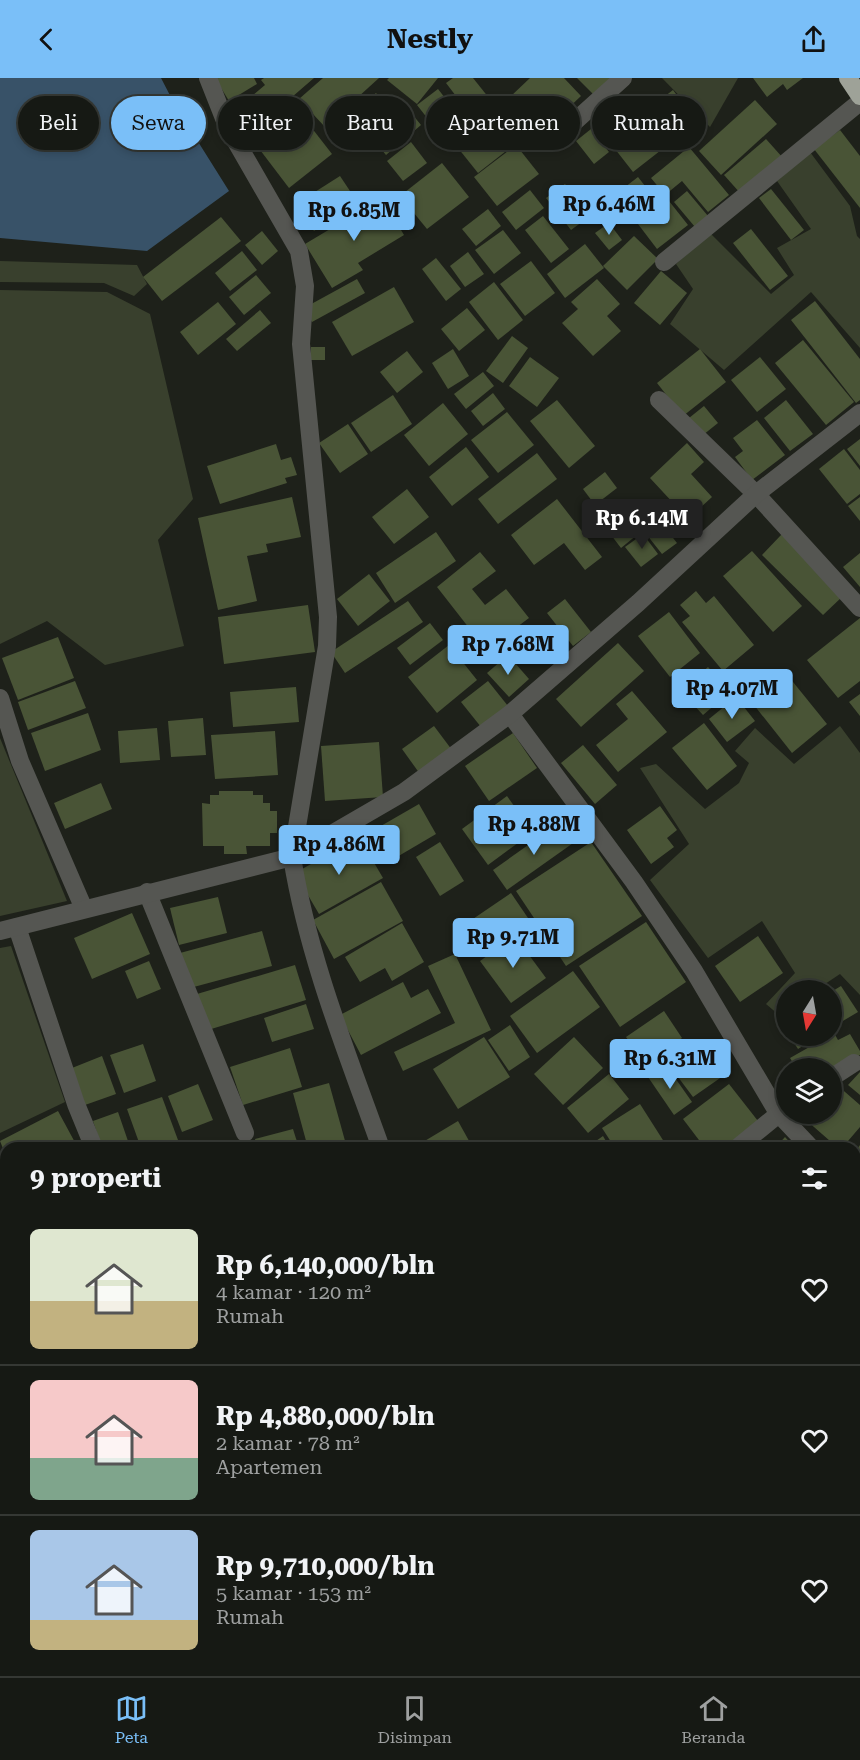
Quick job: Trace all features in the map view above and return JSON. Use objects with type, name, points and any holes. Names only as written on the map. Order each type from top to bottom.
[{"type":"highway","points":[[848,78],[860,96]]},
{"type":"street","points":[[208,78],[227,126],[299,251],[305,286],[301,344],[328,617],[327,645],[292,857],[297,888],[318,966],[379,1142]]},
{"type":"street","points":[[580,116],[622,78]]},
{"type":"street","points":[[664,262],[860,102]]},
{"type":"street","points":[[659,400],[756,494],[860,608]]},
{"type":"street","points":[[92,1142],[9,929],[147,892],[292,857],[404,792],[510,714],[638,603],[756,494],[860,413]]},
{"type":"street","points":[[0,698],[20,761],[84,909]]},
{"type":"street","points":[[510,714],[634,882],[694,971],[776,1101]]},
{"type":"street","points":[[147,892],[245,1134]]},
{"type":"street","points":[[842,1071],[854,1063]]},
{"type":"street","points":[[744,1142],[776,1115]]},
{"type":"street","points":[[793,1124],[806,1142]]},
{"type":"green space","points":[[662,78],[738,78],[710,127],[706,123],[706,96],[680,96]]},
{"type":"green space","points":[[810,152],[850,206],[857,236],[860,239],[860,348],[811,292],[724,370],[670,324],[693,289],[676,264],[710,233],[771,294],[794,275],[777,248],[811,229],[777,181]]},
{"type":"green space","points":[[0,261],[137,265],[147,284],[134,296],[104,283],[0,282]]},
{"type":"green space","points":[[0,290],[107,292],[150,314],[193,499],[158,540],[184,646],[105,665],[47,621],[0,644]]},
{"type":"green space","points":[[840,726],[860,753],[860,995],[840,974],[831,980],[788,980],[795,973],[762,921],[708,958],[650,880],[689,844],[640,768],[656,764],[705,809],[739,783],[749,763],[735,751],[755,728],[794,764]]},
{"type":"green space","points":[[0,738],[67,901],[0,916]]},
{"type":"green space","points":[[11,946],[65,1102],[0,1133],[0,948]]},
{"type":"green space","points":[[776,993],[776,1012],[766,1004]]},
{"type":"water","points":[[0,78],[161,78],[170,96],[111,96],[111,150],[203,150],[229,191],[147,251],[0,238]]},
{"type":"building","points":[[215,78],[254,78],[257,84],[237,96],[226,96]]},
{"type":"building","points":[[264,78],[314,78],[293,96],[252,96],[265,85],[261,80]]},
{"type":"building","points":[[323,78],[379,78],[359,96],[325,96],[325,127],[313,114],[313,96],[302,96]]},
{"type":"building","points":[[389,78],[438,78],[417,104],[414,102],[414,96],[407,96],[387,80]]},
{"type":"building","points":[[453,78],[473,78],[487,96],[456,96],[446,83]]},
{"type":"building","points":[[530,78],[564,78],[581,96],[580,97],[511,96]]},
{"type":"building","points":[[577,78],[612,78],[594,95]]},
{"type":"building","points":[[753,78],[803,78],[787,90],[783,84],[767,97]]},
{"type":"building","points":[[438,89],[443,96],[429,96]]},
{"type":"building","points":[[673,90],[678,96],[665,96]]},
{"type":"building","points":[[426,98],[426,117],[417,105]]},
{"type":"building","points":[[755,100],[777,124],[721,175],[699,151],[706,150],[706,145]]},
{"type":"building","points":[[414,116],[421,125],[414,131]]},
{"type":"building","points":[[591,129],[592,150],[607,150],[609,152],[594,164],[580,146],[580,138]]},
{"type":"building","points":[[313,130],[325,145],[325,150],[329,150],[332,154],[289,188],[260,150],[313,150]]},
{"type":"building","points":[[840,130],[860,156],[860,208],[814,149]]},
{"type":"building","points":[[766,139],[783,158],[741,194],[724,175]]},
{"type":"building","points":[[414,146],[427,163],[403,181],[387,161],[401,150],[414,150]]},
{"type":"building","points":[[382,150],[392,150],[386,155]]},
{"type":"building","points":[[460,150],[508,150],[478,173]]},
{"type":"building","points":[[509,150],[520,150],[539,174],[497,206],[474,177]]},
{"type":"building","points":[[616,150],[661,150],[633,172]]},
{"type":"building","points":[[685,150],[692,150],[729,195],[708,212],[682,181],[665,195],[651,178]]},
{"type":"building","points":[[442,163],[469,197],[427,229],[400,196]]},
{"type":"building","points":[[340,176],[358,203],[314,231],[296,204]]},
{"type":"building","points":[[638,177],[656,200],[634,217],[616,194]]},
{"type":"building","points":[[565,184],[590,216],[571,230],[546,198]]},
{"type":"building","points":[[771,189],[804,230],[791,240],[759,198]]},
{"type":"building","points":[[530,190],[544,208],[516,230],[502,212]]},
{"type":"building","points":[[687,191],[708,216],[695,227],[674,202]]},
{"type":"building","points":[[382,198],[404,235],[358,263],[363,270],[332,288],[305,244]]},
{"type":"building","points":[[669,201],[688,225],[657,249],[638,224]]},
{"type":"building","points":[[488,209],[501,226],[476,246],[462,229]]},
{"type":"building","points":[[543,216],[569,249],[551,263],[525,230]]},
{"type":"building","points":[[221,217],[241,241],[162,301],[143,277]]},
{"type":"building","points":[[609,223],[622,240],[609,250],[595,233]]},
{"type":"building","points":[[751,229],[788,276],[770,290],[733,243]]},
{"type":"building","points":[[503,230],[521,253],[494,274],[475,250]]},
{"type":"building","points":[[262,231],[278,251],[262,265],[245,245]]},
{"type":"building","points":[[634,236],[658,259],[627,290],[603,266]]},
{"type":"building","points":[[585,244],[604,268],[565,298],[547,274]]},
{"type":"building","points":[[242,251],[257,270],[230,291],[215,273]]},
{"type":"building","points":[[468,252],[484,274],[465,287],[450,266]]},
{"type":"building","points":[[436,258],[461,289],[446,301],[422,269]]},
{"type":"building","points":[[531,261],[555,293],[525,316],[500,284]]},
{"type":"building","points":[[661,271],[687,293],[660,325],[634,303]]},
{"type":"building","points":[[256,275],[271,293],[244,315],[229,297]]},
{"type":"building","points":[[357,279],[365,293],[312,322],[304,308]]},
{"type":"building","points":[[597,279],[620,304],[607,316],[621,331],[593,356],[562,323],[578,309],[571,302]]},
{"type":"building","points":[[494,282],[523,320],[498,340],[469,302]]},
{"type":"building","points":[[394,287],[414,322],[352,356],[332,322]]},
{"type":"building","points":[[815,301],[860,359],[860,400],[856,403],[791,320]]},
{"type":"building","points":[[218,302],[236,324],[198,355],[180,332]]},
{"type":"building","points":[[467,308],[485,330],[459,351],[441,329]]},
{"type":"building","points":[[260,310],[271,323],[237,351],[226,339]]},
{"type":"building","points":[[512,336],[528,348],[503,383],[486,371]]},
{"type":"building","points":[[803,340],[854,402],[826,425],[775,363]]},
{"type":"building","points":[[311,347],[325,347],[325,360],[311,360]]},
{"type":"building","points":[[453,349],[469,376],[448,389],[432,363]]},
{"type":"building","points":[[700,349],[726,382],[683,416],[657,383]]},
{"type":"building","points":[[407,351],[423,372],[397,393],[380,372]]},
{"type":"building","points":[[530,357],[559,378],[537,407],[509,386]]},
{"type":"building","points":[[760,357],[786,389],[757,412],[731,380]]},
{"type":"building","points":[[483,372],[494,386],[466,409],[454,394]]},
{"type":"building","points":[[493,393],[505,409],[483,426],[471,411]]},
{"type":"building","points":[[393,395],[412,424],[371,452],[351,423]]},
{"type":"building","points":[[557,400],[595,446],[569,468],[530,421]]},
{"type":"building","points":[[786,400],[813,434],[790,451],[764,418]]},
{"type":"building","points":[[443,403],[468,434],[429,466],[404,435]]},
{"type":"building","points":[[704,406],[718,423],[703,435],[689,418]]},
{"type":"building","points":[[507,412],[534,445],[498,473],[471,440]]},
{"type":"building","points":[[757,420],[785,455],[752,480],[735,457],[743,451],[733,438]]},
{"type":"building","points":[[348,424],[368,454],[340,473],[319,443]]},
{"type":"building","points":[[860,439],[860,466],[847,449]]},
{"type":"building","points":[[687,443],[704,462],[691,474],[712,497],[688,519],[650,478]]},
{"type":"building","points":[[276,444],[281,460],[291,457],[297,475],[285,478],[287,483],[220,504],[207,466]]},
{"type":"building","points":[[466,447],[489,477],[452,506],[429,477]]},
{"type":"building","points":[[844,449],[860,470],[860,494],[847,504],[819,469]]},
{"type":"building","points":[[537,453],[557,479],[498,524],[478,499]]},
{"type":"building","points":[[605,472],[617,488],[595,505],[583,489]]},
{"type":"building","points":[[407,489],[429,517],[394,544],[372,517]]},
{"type":"building","points":[[292,497],[301,537],[266,544],[268,552],[247,556],[257,601],[218,610],[198,518]]},
{"type":"building","points":[[860,497],[860,521],[848,506]]},
{"type":"building","points":[[557,499],[602,557],[585,570],[564,543],[534,565],[511,535]]},
{"type":"building","points":[[645,502],[677,543],[662,554],[643,530],[621,548],[608,531]]},
{"type":"building","points":[[601,506],[614,521],[595,536],[583,520]]},
{"type":"building","points":[[436,532],[456,561],[395,603],[376,573]]},
{"type":"building","points":[[643,534],[658,554],[641,567],[625,547]]},
{"type":"building","points":[[782,534],[844,595],[823,615],[762,555]]},
{"type":"building","points":[[752,551],[802,606],[773,632],[723,576]]},
{"type":"building","points":[[480,552],[496,571],[472,589],[485,605],[506,589],[529,618],[517,627],[522,633],[507,645],[502,639],[487,651],[437,587]]},
{"type":"building","points":[[860,553],[860,587],[843,567]]},
{"type":"building","points":[[369,574],[390,601],[358,626],[337,599]]},
{"type":"building","points":[[696,591],[706,603],[714,596],[754,645],[723,671],[682,622],[690,616],[680,605]]},
{"type":"building","points":[[565,599],[591,632],[573,646],[547,613]]},
{"type":"building","points":[[408,601],[423,622],[345,673],[331,652]]},
{"type":"building","points":[[308,605],[315,652],[224,664],[218,617]]},
{"type":"building","points":[[669,612],[700,653],[670,677],[638,636]]},
{"type":"building","points":[[860,618],[860,681],[838,698],[807,660]]},
{"type":"building","points":[[430,623],[443,640],[410,665],[397,648]]},
{"type":"building","points":[[58,637],[74,678],[18,700],[2,658]]},
{"type":"building","points":[[618,643],[644,671],[581,727],[556,699]]},
{"type":"building","points":[[449,645],[477,680],[437,713],[408,677]]},
{"type":"building","points":[[508,655],[529,679],[509,697],[487,673]]},
{"type":"building","points":[[708,667],[730,692],[703,715],[681,691]]},
{"type":"building","points":[[789,677],[827,724],[792,753],[754,705]]},
{"type":"building","points":[[75,681],[86,708],[28,730],[18,702]]},
{"type":"building","points":[[488,681],[508,706],[481,727],[461,702]]},
{"type":"building","points":[[296,687],[299,722],[233,727],[230,692]]},
{"type":"building","points":[[632,691],[667,732],[618,772],[596,745],[628,719],[616,704]]},
{"type":"building","points":[[860,694],[860,716],[849,702]]},
{"type":"building","points":[[736,697],[755,721],[727,742],[709,719]]},
{"type":"building","points":[[88,713],[101,750],[45,771],[31,733]]},
{"type":"building","points":[[203,718],[206,755],[171,757],[168,721]]},
{"type":"building","points":[[704,723],[737,766],[707,790],[672,748]]},
{"type":"building","points":[[434,726],[452,750],[420,774],[402,749]]},
{"type":"building","points":[[157,728],[160,760],[120,763],[118,731]]},
{"type":"building","points":[[275,731],[278,775],[215,779],[211,735]]},
{"type":"building","points":[[513,733],[537,768],[489,801],[465,766]]},
{"type":"building","points":[[379,742],[383,797],[325,801],[321,746]]},
{"type":"building","points":[[583,745],[617,785],[595,804],[561,763]]},
{"type":"building","points":[[101,783],[112,809],[65,829],[54,803]]},
{"type":"building","points":[[219,791],[253,791],[253,795],[263,795],[263,803],[270,803],[270,811],[277,811],[277,833],[270,833],[270,846],[246,846],[247,854],[224,854],[224,846],[203,846],[202,803],[210,804],[210,795],[219,795]]},
{"type":"building","points":[[507,796],[533,832],[488,865],[462,829]]},
{"type":"building","points":[[419,804],[436,834],[385,864],[367,834]]},
{"type":"building","points":[[660,806],[677,830],[667,838],[674,847],[651,864],[627,830]]},
{"type":"building","points":[[562,821],[576,841],[507,890],[493,870]]},
{"type":"building","points":[[359,837],[383,878],[319,914],[295,873]]},
{"type":"building","points":[[440,842],[464,881],[440,896],[416,857]]},
{"type":"building","points":[[591,842],[642,916],[566,966],[516,891]]},
{"type":"building","points":[[381,882],[403,921],[334,959],[313,920]]},
{"type":"building","points":[[511,893],[528,918],[484,948],[467,923]]},
{"type":"building","points":[[218,897],[227,933],[179,945],[170,908]]},
{"type":"building","points":[[132,913],[150,954],[92,979],[74,938]]},
{"type":"building","points":[[646,922],[686,982],[620,1027],[579,966]]},
{"type":"building","points":[[402,923],[424,962],[392,981],[385,968],[360,982],[345,957]]},
{"type":"building","points":[[262,931],[272,966],[190,988],[180,953]]},
{"type":"building","points":[[515,936],[546,978],[511,1003],[480,961]]},
{"type":"building","points":[[758,936],[783,973],[740,1002],[715,966]]},
{"type":"building","points":[[455,954],[491,1030],[403,1071],[394,1052],[455,1023],[428,966]]},
{"type":"building","points":[[149,961],[161,989],[137,999],[125,971]]},
{"type":"building","points":[[295,965],[306,1000],[208,1030],[197,994]]},
{"type":"building","points":[[573,971],[600,1007],[537,1053],[510,1016]]},
{"type":"building","points":[[403,982],[411,998],[428,989],[441,1013],[361,1055],[340,1015]]},
{"type":"building","points":[[842,988],[858,1012],[842,1021]]},
{"type":"building","points":[[306,1004],[314,1029],[272,1042],[264,1018]]},
{"type":"building","points":[[664,1011],[682,1038],[645,1064],[626,1037]]},
{"type":"building","points":[[510,1025],[530,1057],[509,1071],[488,1040]]},
{"type":"building","points":[[850,1034],[860,1051],[860,1055],[842,1066],[842,1058],[790,1058],[811,1046],[842,1046],[842,1038]]},
{"type":"building","points":[[484,1037],[510,1077],[458,1109],[433,1069]]},
{"type":"building","points":[[574,1037],[603,1068],[563,1105],[534,1074]]},
{"type":"building","points":[[696,1039],[723,1076],[693,1097],[666,1061]]},
{"type":"building","points":[[143,1044],[156,1081],[124,1093],[110,1055]]},
{"type":"building","points":[[290,1048],[302,1087],[243,1105],[230,1067]]},
{"type":"building","points":[[102,1056],[116,1094],[85,1105],[72,1068]]},
{"type":"building","points":[[666,1065],[692,1102],[674,1115],[648,1077]]},
{"type":"building","points":[[860,1072],[860,1095],[848,1085]]},
{"type":"building","points":[[609,1074],[629,1099],[588,1133],[567,1108]]},
{"type":"building","points":[[329,1083],[345,1142],[306,1142],[293,1093]]},
{"type":"building","points":[[198,1084],[213,1120],[182,1132],[168,1096]]},
{"type":"building","points":[[729,1084],[758,1121],[731,1142],[700,1142],[683,1119]]},
{"type":"building","points":[[842,1089],[860,1105],[860,1127],[847,1142],[831,1142],[811,1124],[842,1124]]},
{"type":"building","points":[[162,1097],[178,1140],[139,1142],[127,1109]]},
{"type":"building","points":[[640,1104],[664,1142],[611,1142],[602,1128]]},
{"type":"building","points":[[58,1111],[75,1142],[0,1142]]},
{"type":"building","points":[[118,1112],[128,1142],[100,1142],[93,1121]]},
{"type":"building","points":[[458,1121],[470,1142],[423,1142]]},
{"type":"building","points":[[293,1129],[297,1142],[256,1142],[255,1139]]},
{"type":"building","points":[[603,1136],[606,1142],[594,1142]]},
{"type":"building","points":[[785,1137],[790,1142],[780,1142]]}]
